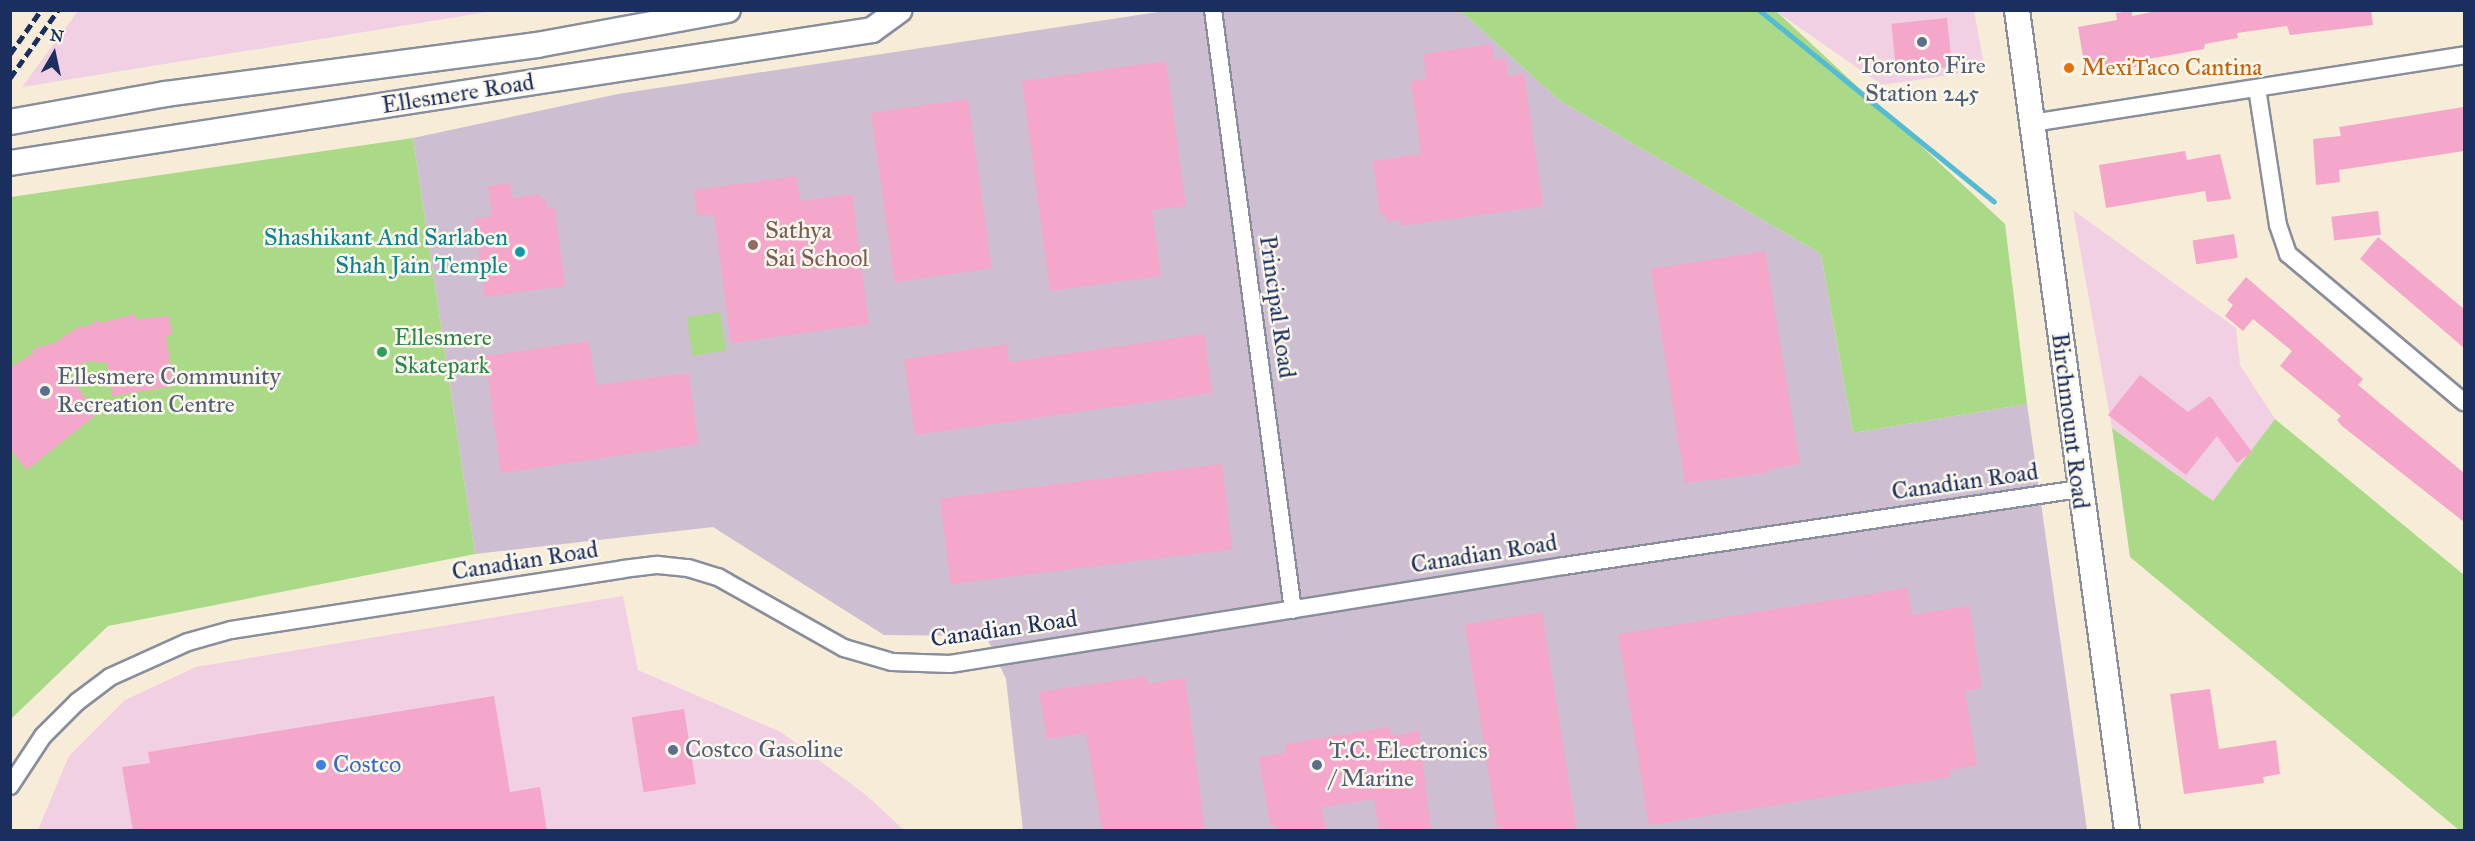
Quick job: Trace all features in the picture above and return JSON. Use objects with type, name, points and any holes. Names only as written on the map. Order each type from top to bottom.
[{"type":"main road","name":"Ellesmere Road","points":[[10,122],[165,94],[537,45],[728,10]]},
{"type":"main road","name":"Ellesmere Road","points":[[10,164],[872,30],[900,10]]},
{"type":"main road","name":"Birchmount Road","points":[[2017,10],[2079,489],[2127,831]]},
{"type":"main road","points":[[537,45],[542,80]]},
{"type":"street","name":"Principal Road","points":[[1213,10],[1293,609]]},
{"type":"street","points":[[2032,123],[2464,55]]},
{"type":"street","points":[[2257,88],[2278,225],[2288,254],[2464,402]]},
{"type":"street","name":"Canadian Road","points":[[10,786],[43,736],[77,702],[110,676],[188,642],[241,629],[623,569],[658,565],[718,577],[844,648],[892,662],[932,664],[2079,489]]},
{"type":"shaded area","points":[[78,10],[494,11],[22,87]]},
{"type":"shaded area","points":[[1165,11],[1461,11],[1559,100],[1821,254],[1853,433],[2027,404],[2087,830],[1023,830],[1006,679],[986,636],[884,635],[713,527],[475,554],[413,138],[618,94]]},
{"type":"shaded area","points":[[1776,11],[1974,11],[1985,70],[1882,85]]},
{"type":"shaded area","points":[[2073,210],[2236,328],[2240,365],[2275,419],[2213,501],[2112,428]]},
{"type":"shaded area","points":[[623,596],[638,670],[781,732],[866,795],[904,830],[38,830],[69,756],[125,700],[196,667]]},
{"type":"green space","points":[[1461,11],[1776,11],[2005,224],[2027,404],[1853,433],[1821,254],[1559,100]]},
{"type":"green space","points":[[413,138],[475,554],[108,626],[11,719],[11,197]]},
{"type":"green space","points":[[720,312],[726,351],[693,356],[686,317]]},
{"type":"green space","points":[[2275,419],[2464,575],[2464,830],[2459,830],[2130,557],[2112,428],[2213,501]]},
{"type":"building","points":[[2162,10],[2371,10],[2373,25],[2290,35],[2287,26],[2237,33],[2238,38],[2205,44],[2204,49],[2143,60],[2144,66],[2120,69],[2119,64],[2085,69],[2078,27],[2117,20],[2116,13],[2132,11],[2132,16]]},
{"type":"building","name":"Toronto Fire Station 245","points":[[1947,18],[1952,67],[1896,73],[1891,24]]},
{"type":"building","points":[[1492,44],[1494,60],[1506,58],[1508,76],[1524,74],[1543,206],[1401,226],[1400,220],[1386,221],[1385,215],[1380,216],[1373,161],[1421,154],[1411,81],[1426,79],[1423,54]]},
{"type":"building","points":[[1166,61],[1186,206],[1152,210],[1161,276],[1050,291],[1022,81]]},
{"type":"building","points":[[968,99],[992,268],[895,282],[871,113]]},
{"type":"building","points":[[2464,107],[2464,151],[2339,170],[2340,182],[2316,185],[2313,139],[2341,136],[2339,127]]},
{"type":"building","points":[[2185,151],[2187,160],[2220,154],[2231,199],[2207,202],[2205,191],[2106,208],[2099,165]]},
{"type":"building","points":[[796,176],[800,201],[852,194],[869,324],[731,343],[714,214],[697,216],[694,190]]},
{"type":"building","name":"Shashikant And Sarlaben Shah Jain Temple","points":[[510,183],[512,198],[540,194],[541,199],[546,198],[547,209],[555,208],[565,286],[485,297],[474,219],[492,216],[488,186]]},
{"type":"building","points":[[2378,211],[2381,235],[2334,241],[2331,217]]},
{"type":"building","points":[[2234,234],[2238,258],[2196,264],[2193,241]]},
{"type":"building","points":[[2378,237],[2464,309],[2464,348],[2360,259]]},
{"type":"building","points":[[1765,251],[1800,464],[1766,470],[1767,473],[1685,483],[1651,269]]},
{"type":"building","points":[[2246,277],[2363,379],[2358,385],[2464,473],[2464,522],[2342,426],[2337,420],[2341,416],[2280,366],[2292,351],[2253,319],[2243,331],[2225,316],[2233,305],[2227,300]]},
{"type":"building","name":"Ellesmere Community Recreation Centre","points":[[134,314],[136,319],[169,316],[172,335],[166,336],[174,386],[112,396],[107,363],[88,361],[65,372],[98,413],[27,470],[10,449],[10,368],[33,353],[32,349],[54,343],[81,325],[83,328],[99,320],[101,323]]},
{"type":"building","points":[[1204,334],[1212,393],[915,435],[904,359],[1007,344],[1009,362]]},
{"type":"building","points":[[589,341],[596,385],[689,373],[698,444],[501,473],[485,356]]},
{"type":"building","points":[[2140,375],[2188,412],[2210,396],[2252,452],[2237,463],[2217,436],[2186,475],[2108,415]]},
{"type":"building","points":[[1222,464],[1232,549],[951,584],[940,499]]},
{"type":"building","points":[[1907,588],[1912,615],[1969,606],[1982,688],[1965,691],[1977,765],[1950,770],[1951,777],[1649,825],[1618,634]]},
{"type":"building","points":[[1542,612],[1577,830],[1498,830],[1465,624]]},
{"type":"building","points":[[1146,676],[1147,684],[1185,678],[1205,831],[1102,831],[1086,733],[1047,739],[1039,692]]},
{"type":"building","points":[[2210,689],[2219,749],[2276,740],[2280,774],[2263,777],[2264,783],[2184,794],[2170,694]]},
{"type":"building","name":"Costco","points":[[494,696],[510,792],[540,787],[547,831],[133,831],[122,767],[150,763],[148,752]]},
{"type":"building","points":[[684,709],[696,784],[644,792],[632,717]]},
{"type":"building","points":[[1390,727],[1391,736],[1419,731],[1431,831],[1379,831],[1374,799],[1322,807],[1326,831],[1275,831],[1274,825],[1270,825],[1259,757],[1286,753],[1285,744]]},
{"type":"waterway","points":[[1759,10],[1994,202]]},
{"type":"railway","points":[[10,54],[41,10]]},
{"type":"railway","points":[[10,78],[58,10]]},
{"type":"place","name":"Toronto Fire Station 245","points":[[1922,42]]},
{"type":"place","name":"MexiTaco Cantina","points":[[2069,68]]},
{"type":"place","name":"Sathya Sai School","points":[[753,245]]},
{"type":"place","name":"Shashikant And Sarlaben Shah Jain Temple","points":[[520,252]]},
{"type":"place","name":"Ellesmere Skatepark","points":[[382,352]]},
{"type":"place","name":"Ellesmere Community Recreation Centre","points":[[45,391]]},
{"type":"place","name":"Costco Gasoline","points":[[673,750]]},
{"type":"place","name":"Costco","points":[[321,765]]},
{"type":"place","name":"T.C. Electronics / Marine","points":[[1317,765]]}]
